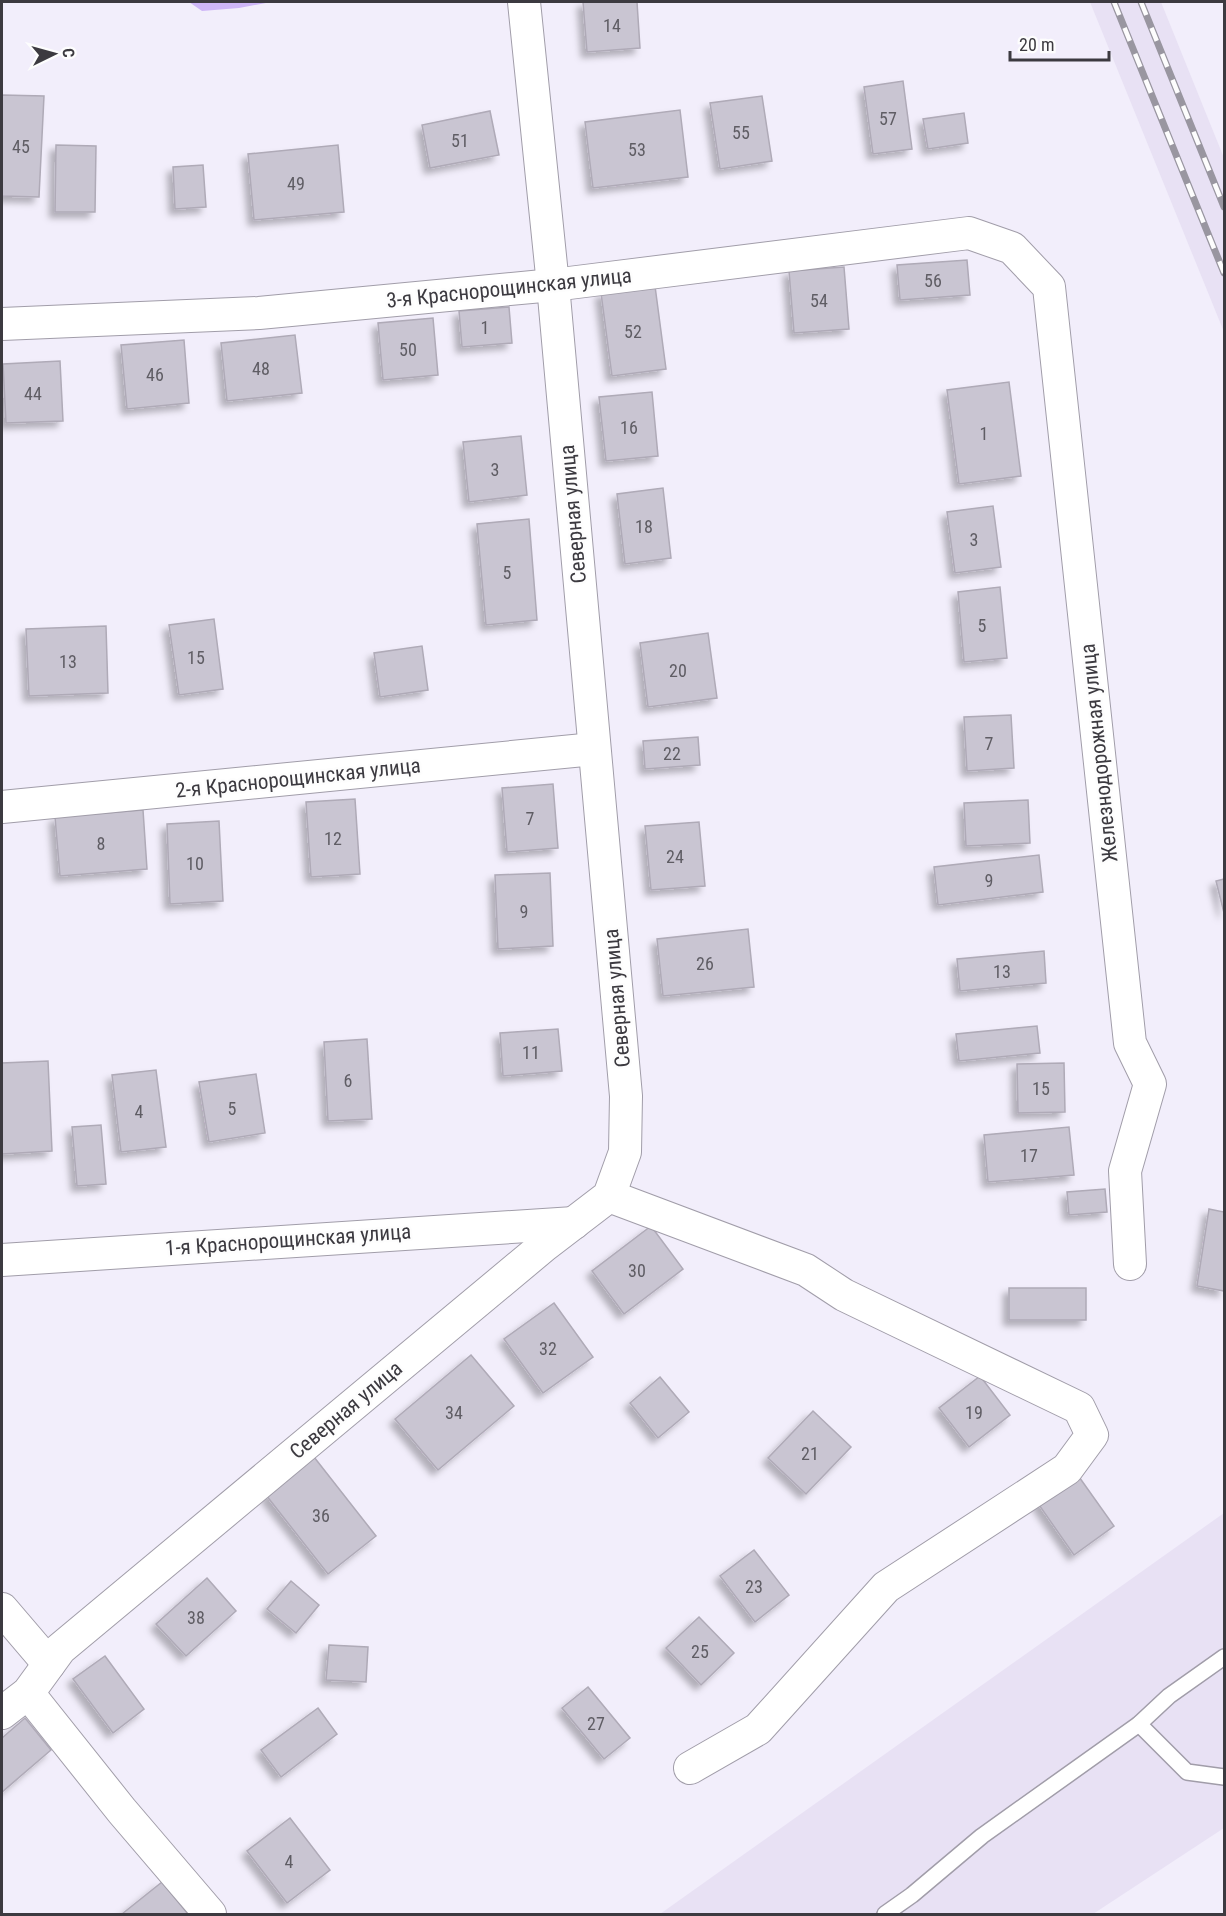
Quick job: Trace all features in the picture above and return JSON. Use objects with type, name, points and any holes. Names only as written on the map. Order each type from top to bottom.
[{"type":"street","name":"Северная улица","points":[[2,1713],[28,1693],[60,1650],[609,1196],[625,1152],[626,1096],[553,285],[524,2]]},
{"type":"street","name":"3-я Краснорощинская улица","points":[[2,324],[259,313],[553,285],[969,233],[1012,248]]},
{"type":"street","name":"Железнодорожная улица","points":[[1012,248],[1049,287],[1130,1043],[1150,1084],[1125,1171],[1130,1264]]},
{"type":"street","name":"2-я Краснорощинская улица","points":[[2,807],[594,749]]},
{"type":"street","points":[[609,1196],[806,1270],[844,1295],[1079,1408],[1092,1435],[1067,1469],[886,1587],[758,1729],[690,1768]]},
{"type":"street","name":"1-я Краснорощинская улица","points":[[2,1260],[574,1223]]},
{"type":"street","points":[[2,1609],[49,1664]]},
{"type":"street","points":[[28,1693],[122,1811],[210,1914]]},
{"type":"lane","points":[[885,1914],[912,1895],[982,1836],[1139,1724],[1169,1696],[1224,1657]]},
{"type":"lane","points":[[1139,1724],[1187,1772],[1224,1777]]},
{"type":"shaded area","points":[[189,2],[271,2],[239,8],[202,11]]},
{"type":"shaded area","points":[[1090,2],[1161,2],[1224,158],[1224,332]]},
{"type":"shaded area","points":[[1224,1513],[1224,1828],[1093,1914],[660,1914]]},
{"type":"building","points":[[583,2],[637,2],[640,48],[587,52]]},
{"type":"building","points":[[903,81],[912,149],[873,154],[864,87]]},
{"type":"building","points":[[2,95],[44,96],[39,197],[2,196]]},
{"type":"building","points":[[762,96],[772,161],[720,169],[710,103]]},
{"type":"building","points":[[680,110],[688,177],[593,188],[585,122]]},
{"type":"building","points":[[490,111],[499,155],[430,168],[422,125]]},
{"type":"building","points":[[964,113],[968,143],[928,149],[923,119]]},
{"type":"building","points":[[56,145],[96,146],[95,212],[55,212]]},
{"type":"building","points":[[338,145],[344,212],[254,220],[248,154]]},
{"type":"building","points":[[203,165],[206,207],[175,209],[173,167]]},
{"type":"building","points":[[967,260],[970,295],[900,300],[897,265]]},
{"type":"building","points":[[844,267],[849,329],[794,333],[789,271]]},
{"type":"building","points":[[655,286],[666,369],[612,376],[601,293]]},
{"type":"building","points":[[509,307],[512,343],[462,347],[459,311]]},
{"type":"building","points":[[433,318],[438,375],[383,380],[378,323]]},
{"type":"building","points":[[295,335],[302,393],[227,401],[221,343]]},
{"type":"building","points":[[184,340],[189,403],[127,409],[121,345]]},
{"type":"building","points":[[60,361],[63,421],[6,423],[3,364]]},
{"type":"building","points":[[1009,382],[1021,476],[959,484],[947,390]]},
{"type":"building","points":[[652,392],[658,456],[606,461],[599,397]]},
{"type":"building","points":[[521,436],[527,495],[469,502],[463,442]]},
{"type":"building","points":[[663,488],[671,558],[625,564],[617,494]]},
{"type":"building","points":[[993,506],[1001,567],[955,573],[947,512]]},
{"type":"building","points":[[529,519],[537,620],[486,625],[477,524]]},
{"type":"building","points":[[1000,587],[1007,658],[964,662],[958,592]]},
{"type":"building","points":[[214,619],[223,689],[179,695],[169,625]]},
{"type":"building","points":[[106,626],[108,693],[29,696],[26,629]]},
{"type":"building","points":[[708,633],[717,698],[648,707],[640,643]]},
{"type":"building","points":[[422,646],[428,690],[380,697],[374,653]]},
{"type":"building","points":[[1011,715],[1014,768],[967,771],[964,717]]},
{"type":"building","points":[[698,737],[700,765],[645,769],[643,741]]},
{"type":"building","points":[[553,784],[558,848],[507,852],[502,788]]},
{"type":"building","points":[[355,799],[360,874],[311,877],[306,802]]},
{"type":"building","points":[[1028,800],[1030,843],[966,846],[964,803]]},
{"type":"building","points":[[143,810],[147,869],[60,876],[55,817]]},
{"type":"building","points":[[219,821],[223,901],[170,904],[167,824]]},
{"type":"building","points":[[699,822],[705,886],[651,890],[645,826]]},
{"type":"building","points":[[1039,855],[1043,892],[938,905],[934,867]]},
{"type":"building","points":[[550,873],[553,946],[498,949],[495,875]]},
{"type":"building","points":[[1224,879],[1224,913],[1216,881]]},
{"type":"building","points":[[748,929],[754,987],[663,996],[657,939]]},
{"type":"building","points":[[1044,951],[1046,983],[960,991],[957,959]]},
{"type":"building","points":[[1037,1026],[1040,1053],[959,1061],[956,1034]]},
{"type":"building","points":[[558,1029],[562,1071],[503,1076],[500,1033]]},
{"type":"building","points":[[367,1039],[372,1119],[328,1121],[324,1042]]},
{"type":"building","points":[[48,1061],[52,1151],[2,1154],[2,1063]]},
{"type":"building","points":[[1064,1063],[1065,1112],[1018,1113],[1017,1064]]},
{"type":"building","points":[[156,1070],[166,1147],[121,1152],[112,1075]]},
{"type":"building","points":[[256,1074],[265,1133],[209,1142],[199,1082]]},
{"type":"building","points":[[101,1125],[106,1184],[77,1186],[72,1127]]},
{"type":"building","points":[[1069,1127],[1074,1175],[988,1182],[984,1135]]},
{"type":"building","points":[[1105,1189],[1107,1212],[1069,1215],[1067,1192]]},
{"type":"building","points":[[1209,1209],[1224,1212],[1224,1291],[1197,1286]]},
{"type":"building","points":[[651,1226],[683,1269],[624,1314],[592,1271]]},
{"type":"building","points":[[1009,1288],[1086,1288],[1086,1320],[1009,1320]]},
{"type":"building","points":[[554,1303],[593,1357],[543,1393],[504,1339]]},
{"type":"building","points":[[471,1355],[514,1406],[438,1470],[395,1419]]},
{"type":"building","points":[[980,1376],[1010,1415],[969,1447],[939,1408]]},
{"type":"building","points":[[660,1377],[689,1412],[658,1438],[630,1403]]},
{"type":"building","points":[[813,1411],[851,1447],[806,1494],[768,1458]]},
{"type":"building","points":[[314,1457],[376,1536],[328,1574],[266,1495]]},
{"type":"building","points":[[1077,1474],[1114,1526],[1074,1555],[1037,1502]]},
{"type":"building","points":[[754,1550],[789,1595],[755,1622],[720,1576]]},
{"type":"building","points":[[207,1578],[236,1611],[186,1656],[156,1624]]},
{"type":"building","points":[[291,1581],[319,1605],[296,1633],[267,1609]]},
{"type":"building","points":[[699,1617],[734,1653],[701,1685],[666,1648]]},
{"type":"building","points":[[329,1645],[368,1647],[366,1682],[326,1680]]},
{"type":"building","points":[[105,1656],[144,1709],[113,1733],[73,1679]]},
{"type":"building","points":[[588,1687],[630,1738],[604,1759],[562,1708]]},
{"type":"building","points":[[318,1708],[337,1734],[281,1777],[261,1750]]},
{"type":"building","points":[[25,1718],[51,1750],[2,1792],[2,1738]]},
{"type":"building","points":[[290,1818],[330,1870],[287,1903],[247,1851]]},
{"type":"building","points":[[162,1882],[188,1914],[122,1914]]},
{"type":"railway","points":[[1114,2],[1224,273]]},
{"type":"railway","points":[[1141,2],[1224,207]]}]
